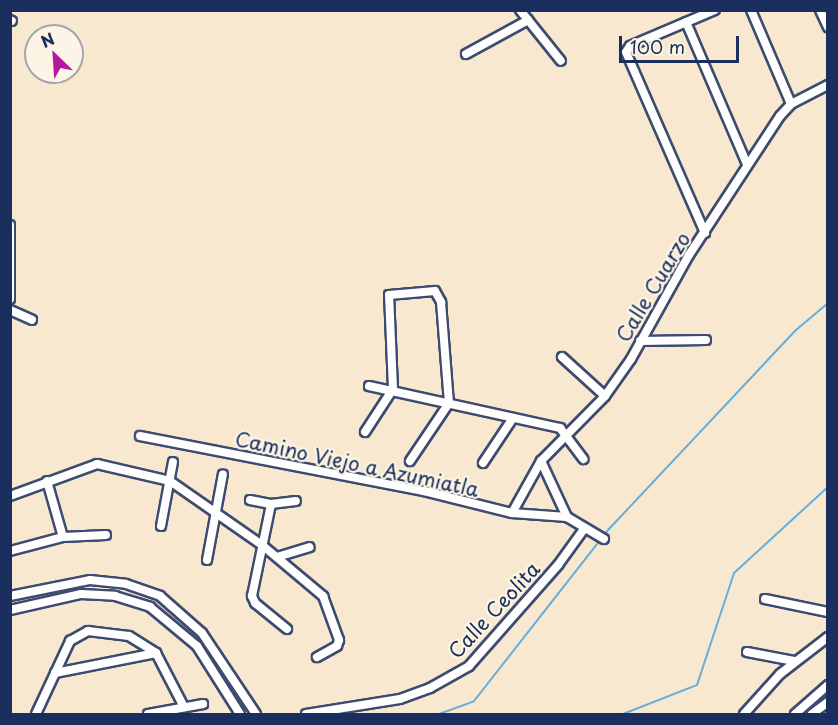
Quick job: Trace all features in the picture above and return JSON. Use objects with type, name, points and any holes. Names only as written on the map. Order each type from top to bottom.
[{"type":"street","points":[[520,10],[561,61]]},
{"type":"street","points":[[705,233],[626,52],[630,46],[715,10]]},
{"type":"street","points":[[751,10],[791,104]]},
{"type":"street","points":[[820,10],[828,27]]},
{"type":"street","points":[[466,54],[528,20]]},
{"type":"street","points":[[686,22],[747,164]]},
{"type":"street","name":"Calle Cuarzo","points":[[512,513],[541,461],[605,396],[747,164],[791,104],[828,85]]},
{"type":"street","points":[[10,225],[10,299]]},
{"type":"street","points":[[365,432],[393,389],[388,295],[429,288],[435,291],[441,302],[449,403],[410,461]]},
{"type":"street","points":[[10,310],[32,320]]},
{"type":"street","points":[[640,341],[706,340]]},
{"type":"street","points":[[562,357],[605,396]]},
{"type":"street","points":[[369,386],[393,389],[560,428],[583,459]]},
{"type":"street","points":[[483,463],[513,418]]},
{"type":"street","name":"Camino Viejo a Azumiatla","points":[[140,436],[424,490],[512,513],[567,517]]},
{"type":"street","points":[[541,461],[567,517]]},
{"type":"street","points":[[161,526],[173,462]]},
{"type":"street","points":[[10,496],[97,464],[170,481],[278,557],[328,604],[339,640],[337,646],[317,657]]},
{"type":"street","points":[[207,560],[224,474]]},
{"type":"street","points":[[47,481],[63,537]]},
{"type":"street","points":[[250,500],[271,504],[296,501]]},
{"type":"street","points":[[271,504],[252,600],[287,629]]},
{"type":"street","name":"Calle Ceolita","points":[[306,714],[400,699],[430,688],[468,666],[558,565],[595,534],[567,517]]},
{"type":"street","points":[[10,551],[63,537],[106,535]]},
{"type":"street","points":[[278,557],[309,547]]},
{"type":"street","points":[[10,596],[90,580],[126,584],[160,596],[202,633],[256,714]]},
{"type":"street","points":[[10,610],[81,594],[115,596],[150,607],[197,646],[240,714]]},
{"type":"street","points":[[765,599],[828,612]]},
{"type":"street","points":[[36,714],[70,641],[88,631],[129,636],[156,653],[183,707]]},
{"type":"street","points":[[744,714],[794,661],[828,637]]},
{"type":"street","points":[[747,652],[794,661]]},
{"type":"street","points":[[55,673],[156,653]]},
{"type":"street","points":[[795,714],[828,686]]},
{"type":"street","points":[[814,714],[828,702]]},
{"type":"street","points":[[148,714],[202,704]]},
{"type":"waterway","points":[[439,714],[474,701],[609,529],[796,330],[828,303]]},
{"type":"waterway","points":[[623,714],[697,685],[734,573],[828,487]]}]
